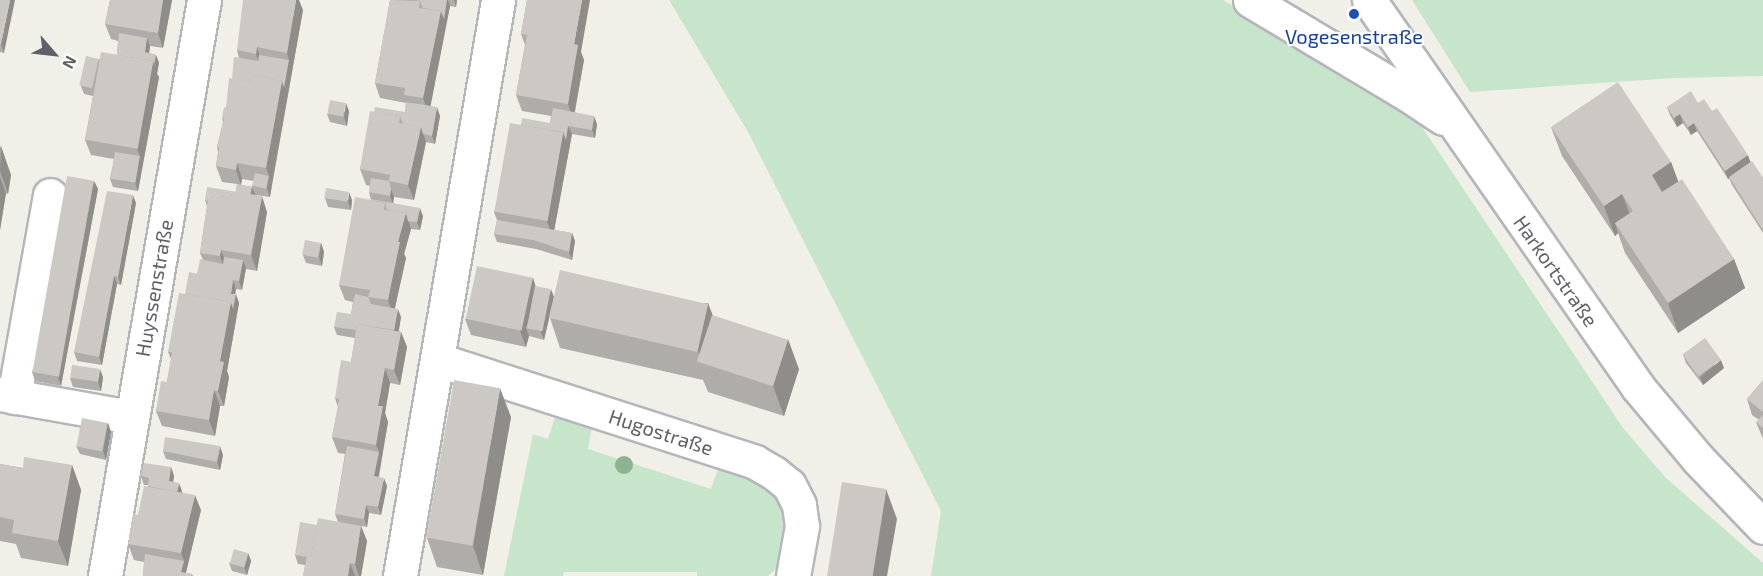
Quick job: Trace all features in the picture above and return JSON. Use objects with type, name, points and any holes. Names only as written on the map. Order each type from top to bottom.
[{"type":"street","name":"Huyssenstraße","points":[[105,576],[204,0]]},
{"type":"street","points":[[400,576],[498,0]]},
{"type":"street","points":[[1250,0],[1407,94],[1459,129]]},
{"type":"street","name":"Harkortstraße","points":[[1369,0],[1529,235],[1637,386],[1706,467],[1763,527]]},
{"type":"street","points":[[51,195],[7,396],[131,417]]},
{"type":"street","name":"Hugostraße","points":[[438,360],[755,462],[774,473],[789,485],[799,505],[802,526],[793,576]]},
{"type":"green space","points":[[669,0],[1223,0],[1410,109],[1623,428],[1665,477],[1763,563],[1763,576],[931,576],[941,511],[748,132]]},
{"type":"green space","points":[[1412,0],[1763,0],[1763,76],[1674,78],[1470,92]]},
{"type":"green space","points":[[556,414],[592,426],[588,449],[711,489],[719,467],[755,479],[774,494],[784,512],[785,546],[777,568],[768,576],[697,576],[697,572],[564,572],[563,576],[504,576],[533,434],[548,439]]},
{"type":"building","points":[[0,0],[10,0],[1,44],[0,44]]},
{"type":"building","points":[[110,0],[163,0],[158,33],[105,24]]},
{"type":"building","points":[[243,0],[296,0],[287,53],[257,47],[256,54],[237,50]]},
{"type":"building","points":[[390,0],[420,1],[419,8],[441,11],[423,98],[404,95],[405,88],[375,83]]},
{"type":"building","points":[[416,0],[447,0],[444,19],[441,11],[423,8],[420,1]]},
{"type":"building","points":[[527,0],[582,0],[574,44],[578,45],[568,104],[516,95],[527,35],[521,34]]},
{"type":"building","points":[[119,33],[147,38],[145,52],[156,55],[154,65],[153,61],[117,55]]},
{"type":"building","points":[[101,52],[153,61],[138,149],[86,140]]},
{"type":"building","points":[[259,55],[289,60],[284,88],[282,81],[252,75],[250,82],[232,79],[234,57],[258,61]]},
{"type":"building","points":[[86,56],[99,59],[92,88],[79,85]]},
{"type":"building","points":[[252,75],[282,81],[266,168],[237,163],[236,170],[216,166],[229,78],[250,82]]},
{"type":"building","points":[[1618,82],[1671,162],[1652,175],[1662,192],[1682,179],[1734,259],[1668,303],[1615,223],[1633,211],[1622,194],[1604,206],[1551,127]]},
{"type":"building","points":[[1691,91],[1698,103],[1704,99],[1712,111],[1717,108],[1748,155],[1725,171],[1694,123],[1688,127],[1680,114],[1674,118],[1667,107]]},
{"type":"building","points":[[330,100],[346,103],[343,117],[327,114]]},
{"type":"building","points":[[406,102],[437,107],[432,136],[423,134],[421,127],[403,124],[400,116],[374,112],[375,107],[405,112]]},
{"type":"building","points":[[553,108],[594,116],[592,130],[568,126],[566,140],[563,132],[521,125],[522,118],[550,123]]},
{"type":"building","points":[[370,111],[400,116],[399,123],[421,127],[408,185],[389,181],[390,175],[360,169]]},
{"type":"building","points":[[510,123],[563,132],[548,221],[494,212]]},
{"type":"building","points":[[115,152],[140,156],[135,183],[111,179]]},
{"type":"building","points":[[1752,161],[1763,178],[1763,230],[1729,177]]},
{"type":"building","points":[[255,173],[269,176],[266,189],[252,186]]},
{"type":"building","points":[[67,176],[94,181],[59,377],[32,372]]},
{"type":"building","points":[[371,178],[389,181],[390,196],[369,192]]},
{"type":"building","points":[[237,184],[252,187],[250,195],[235,192]]},
{"type":"building","points":[[207,187],[232,191],[231,198],[209,194],[208,201],[205,200]]},
{"type":"building","points":[[326,188],[349,192],[347,202],[324,198]]},
{"type":"building","points":[[107,191],[133,195],[118,277],[114,276],[99,357],[74,352]]},
{"type":"building","points":[[232,191],[262,196],[251,255],[221,250],[220,256],[200,253],[209,194],[231,198]]},
{"type":"building","points":[[355,197],[385,203],[384,210],[406,213],[398,242],[400,242],[388,300],[368,297],[370,290],[339,285]]},
{"type":"building","points":[[359,197],[420,208],[417,222],[408,221],[406,213],[387,210],[385,203]]},
{"type":"building","points":[[497,220],[572,233],[569,252],[533,240],[494,234]]},
{"type":"building","points":[[305,240],[321,243],[318,258],[302,255]]},
{"type":"building","points":[[224,257],[243,260],[239,281],[233,280],[231,294],[236,294],[233,309],[231,302],[185,294],[189,272],[197,274],[200,259],[223,264]]},
{"type":"building","points":[[477,266],[533,278],[522,331],[466,319]]},
{"type":"building","points":[[560,270],[708,304],[697,352],[549,318]]},
{"type":"building","points":[[535,286],[551,289],[543,331],[527,328]]},
{"type":"building","points":[[179,293],[231,302],[220,361],[224,362],[218,391],[214,390],[209,420],[156,411],[161,381],[167,382],[172,352],[168,352]]},
{"type":"building","points":[[355,294],[368,297],[371,304],[398,309],[394,330],[357,324],[356,330],[334,327],[337,312],[351,314]]},
{"type":"building","points":[[712,315],[788,340],[773,386],[697,362]]},
{"type":"building","points":[[357,324],[401,332],[394,370],[385,368],[378,406],[383,406],[376,445],[332,437],[339,399],[335,398],[341,360],[351,362]]},
{"type":"building","points":[[1705,338],[1721,360],[1698,376],[1682,354]]},
{"type":"building","points":[[72,365],[100,369],[98,382],[70,378]]},
{"type":"building","points":[[454,380],[500,388],[473,546],[426,538]]},
{"type":"building","points":[[1763,380],[1763,412],[1747,399]]},
{"type":"building","points":[[1763,415],[1763,428],[1756,422]]},
{"type":"building","points":[[82,418],[108,423],[102,451],[76,446]]},
{"type":"building","points":[[165,437],[220,446],[217,462],[163,451]]},
{"type":"building","points":[[347,446],[379,452],[374,476],[384,478],[378,507],[366,505],[364,519],[335,514]]},
{"type":"building","points":[[24,457],[72,465],[58,541],[12,533],[14,520],[0,517],[0,464],[23,468]]},
{"type":"building","points":[[144,463],[171,467],[169,481],[179,483],[177,492],[148,486],[149,478],[141,476]]},
{"type":"building","points":[[842,482],[886,489],[873,576],[827,576]]},
{"type":"building","points":[[144,486],[195,495],[181,553],[128,544],[133,514],[138,515]]},
{"type":"building","points":[[318,518],[361,526],[355,564],[350,563],[348,576],[303,576],[307,556],[311,556]]},
{"type":"building","points":[[300,522],[317,525],[311,556],[295,555]]},
{"type":"building","points":[[234,549],[248,553],[244,568],[230,563]]},
{"type":"building","points":[[145,554],[184,561],[181,572],[192,574],[191,576],[143,576]]},
{"type":"place","name":"Vogesenstraße","points":[[1354,14]]}]
